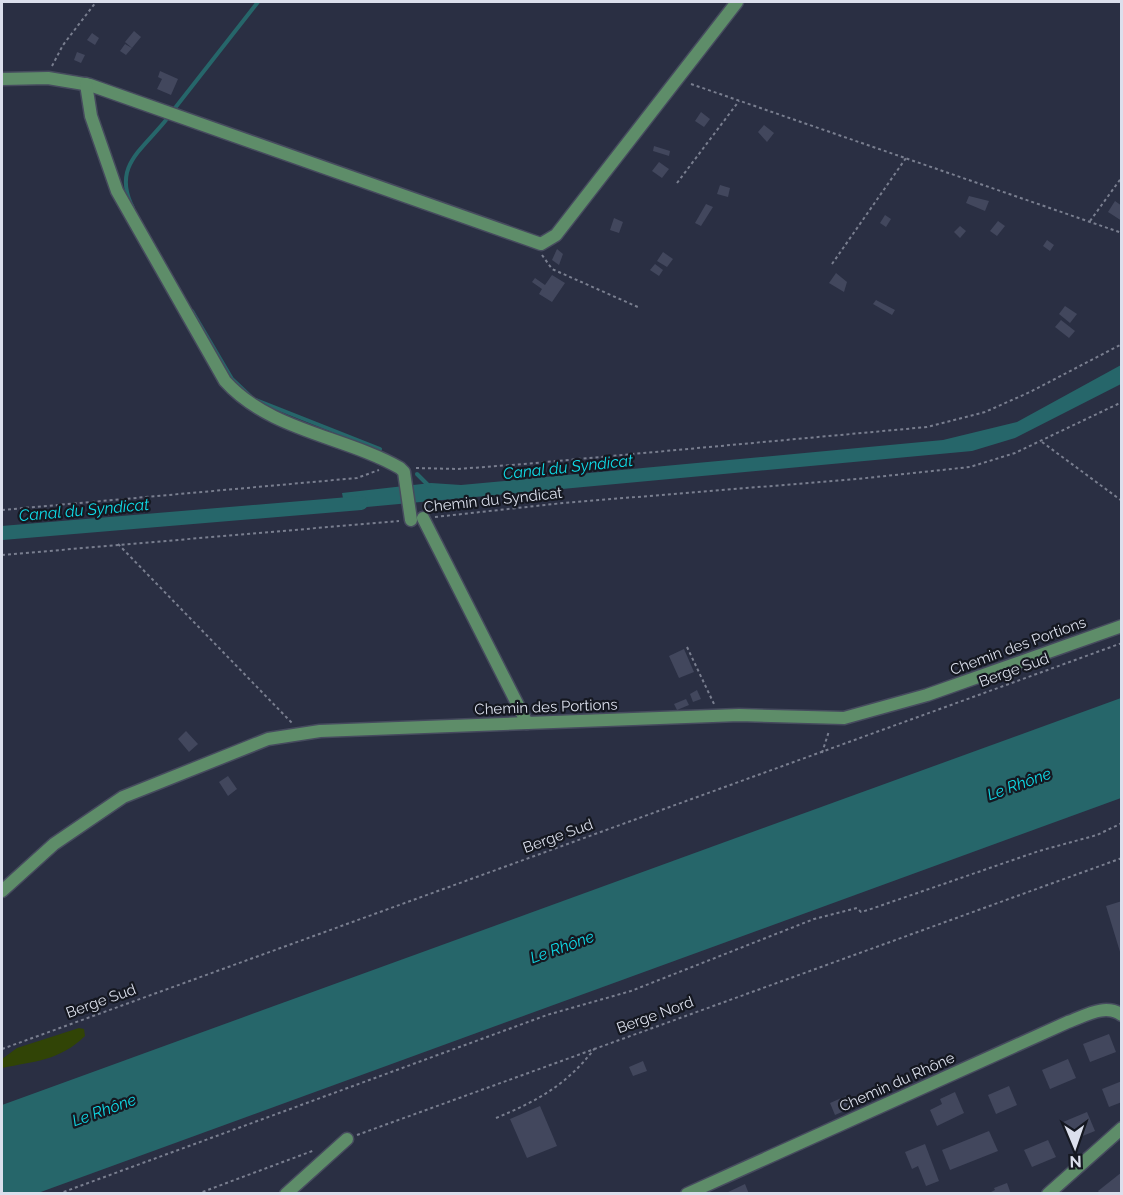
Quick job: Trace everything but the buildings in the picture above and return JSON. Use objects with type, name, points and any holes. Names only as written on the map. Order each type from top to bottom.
[{"type":"street","points":[[2,79],[48,78],[86,84],[541,244],[556,235],[737,2]]},
{"type":"street","points":[[86,84],[91,116],[117,191],[225,381],[240,396],[266,413],[387,461],[404,472],[415,518],[527,723]]},
{"type":"street","name":"Chemin des Portions","points":[[2,891],[54,844],[123,797],[261,741],[301,733],[527,723],[720,716],[832,719],[887,708],[1122,626]]},
{"type":"street","name":"Chemin du Rhône","points":[[687,1194],[1068,1022],[1106,1009],[1122,1015]]},
{"type":"street","points":[[1048,1194],[1122,1128]]},
{"type":"street","points":[[286,1194],[347,1139]]},
{"type":"path","points":[[48,78],[63,45],[96,2]]},
{"type":"path","points":[[680,75],[693,85],[1122,233]]},
{"type":"path","points":[[677,183],[739,101]]},
{"type":"path","points":[[832,264],[906,158]]},
{"type":"path","points":[[1090,221],[1122,177]]},
{"type":"path","points":[[541,244],[541,253],[552,269],[640,308]]},
{"type":"path","points":[[404,472],[420,467],[458,469],[524,464],[927,427],[985,412],[1030,392],[1122,344]]},
{"type":"path","name":"Chemin du Syndicat","points":[[2,555],[552,504],[907,475],[987,462],[1041,441],[1122,402]]},
{"type":"path","points":[[1041,441],[1122,501]]},
{"type":"path","points":[[2,510],[357,478],[372,475],[387,461]]},
{"type":"path","points":[[118,544],[301,733]]},
{"type":"path","name":"Berge Sud","points":[[2,1049],[416,897],[822,753],[1010,682],[1122,643]]},
{"type":"path","points":[[687,647],[720,716]]},
{"type":"path","points":[[822,753],[832,719]]},
{"type":"path","points":[[58,1194],[547,1015],[631,991],[814,919],[857,908],[861,912],[868,910],[1039,851],[1097,835],[1122,824]]},
{"type":"path","name":"Berge Nord","points":[[347,1139],[1122,858]]},
{"type":"path","points":[[496,1118],[538,1101],[583,1065],[595,1048]]},
{"type":"path","points":[[197,1194],[326,1147]]},
{"type":"green space","points":[[79,1028],[84,1029],[85,1036],[66,1051],[46,1059],[2,1068],[2,1059],[17,1048]]},
{"type":"water","name":"Canal du Syndicat","points":[[1121,365],[1121,384],[1015,438],[972,451],[345,509],[342,493],[431,483],[461,485],[943,440],[1017,422]]},
{"type":"water","name":"Le Rhône","points":[[1121,698],[1121,798],[38,1193],[2,1193],[2,1105]]},
{"type":"waterway","points":[[175,108],[258,2]]},
{"type":"waterway","points":[[133,208],[127,194],[128,170],[132,160],[166,120]]},
{"type":"waterway","points":[[192,311],[232,379],[250,396]]},
{"type":"waterway","points":[[256,400],[380,449]]},
{"type":"waterway","points":[[417,474],[429,486]]},
{"type":"waterway","name":"Canal du Syndicat","points":[[2,533],[361,503]]}]
